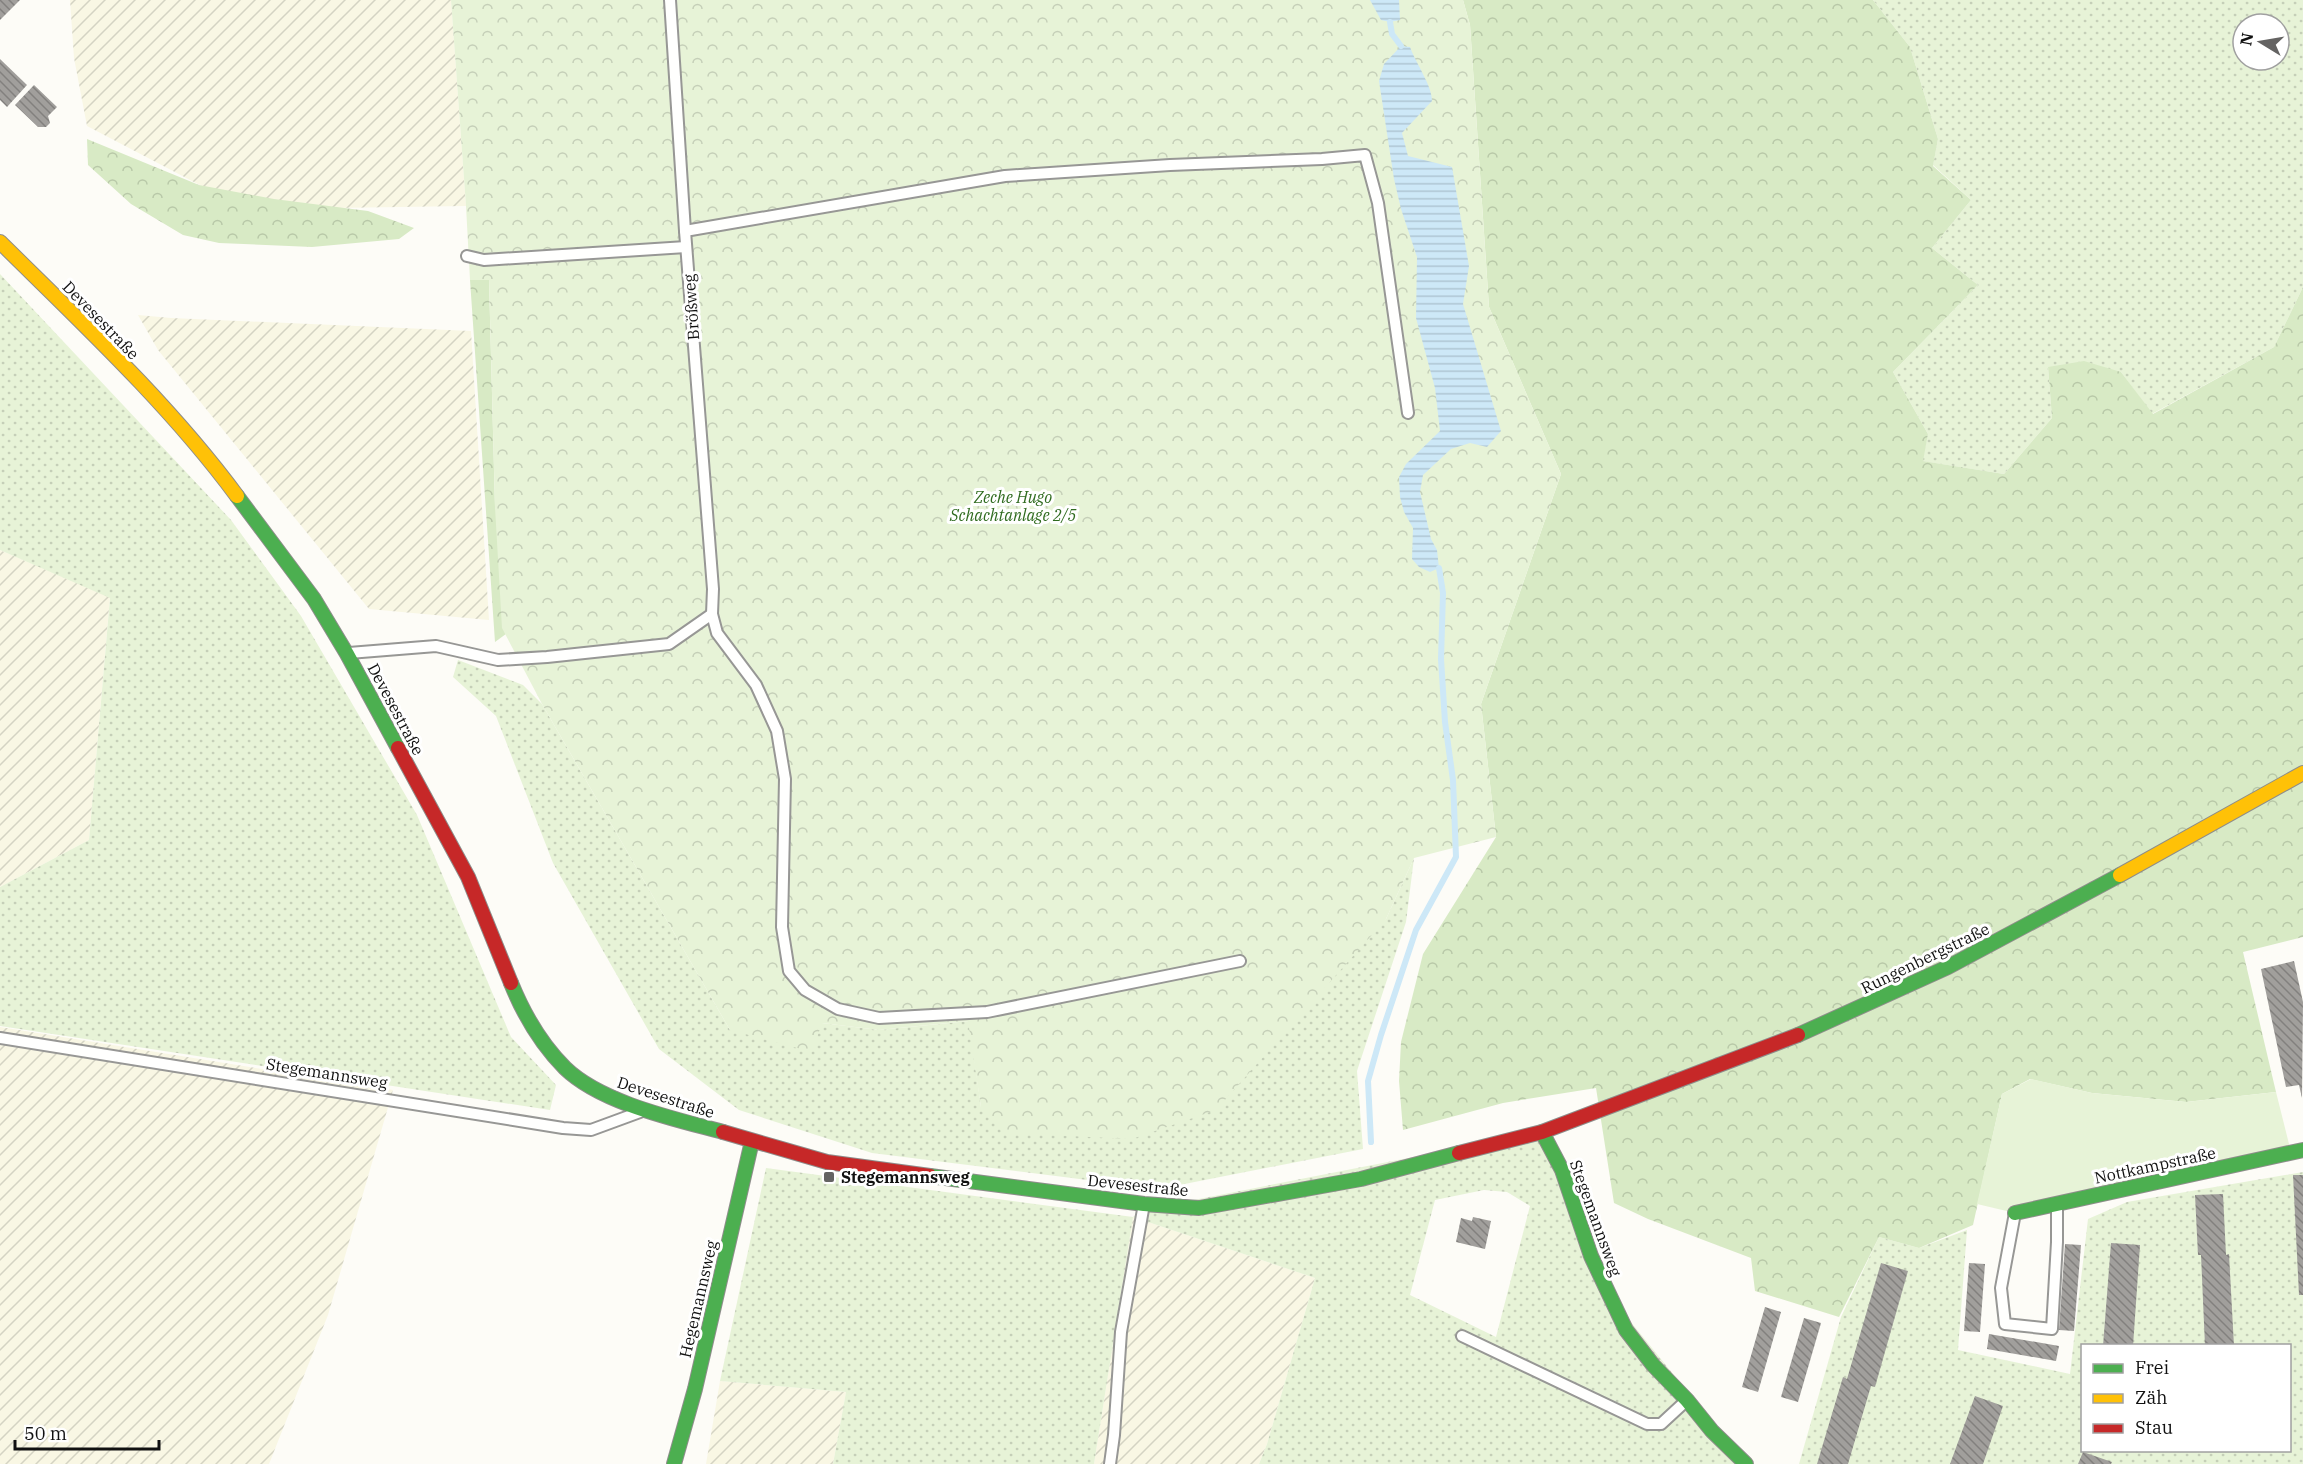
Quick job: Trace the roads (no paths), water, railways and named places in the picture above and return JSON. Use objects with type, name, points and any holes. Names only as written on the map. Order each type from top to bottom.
[{"type":"street","name":"Devesestraße","points":[[0,242],[112,353],[217,469],[314,598],[347,654],[468,877],[520,1004],[542,1041],[567,1070],[599,1091],[645,1110],[827,1162],[1144,1204],[1199,1208],[1361,1179],[1542,1132]]},
{"type":"street","name":"Rungenbergstraße","points":[[1542,1132],[1790,1039],[1948,967],[2093,890],[2303,773]]},
{"type":"street","name":"Stegemannsweg","points":[[1542,1132],[1562,1170],[1591,1256],[1626,1330],[1653,1365],[1687,1400],[1712,1431],[1746,1464]]},
{"type":"street","name":"Hegemannsweg","points":[[674,1464],[695,1389],[752,1141]]},
{"type":"street","name":"Nottkampstraße","points":[[2015,1213],[2303,1150]]},
{"type":"lane","name":"Brößweg","points":[[670,0],[686,247],[713,589],[712,614]]},
{"type":"lane","points":[[685,231],[1005,176],[1365,155],[1378,204],[1408,412]]},
{"type":"lane","points":[[467,256],[484,260],[686,247]]},
{"type":"lane","points":[[347,654],[435,646],[498,660],[625,649],[669,644],[712,614],[717,633],[756,685],[777,731],[785,778],[782,927],[789,971],[805,990],[838,1008],[879,1018],[987,1012],[1240,961]]},
{"type":"lane","name":"Stegemannsweg","points":[[0,1038],[562,1128],[591,1130],[645,1110]]},
{"type":"lane","points":[[1110,1464],[1121,1332],[1144,1204]]},
{"type":"lane","points":[[2015,1213],[2001,1288],[2005,1324],[2052,1329],[2058,1242],[2057,1204]]},
{"type":"lane","points":[[1462,1336],[1647,1424],[1661,1424],[1687,1400]]},
{"type":"water","points":[[1370,0],[1399,0],[1400,20],[1390,22],[1381,20]]},
{"type":"water","points":[[1401,46],[1410,47],[1427,81],[1432,101],[1402,133],[1408,156],[1452,167],[1469,266],[1463,304],[1501,431],[1487,447],[1470,443],[1451,449],[1423,475],[1420,492],[1431,539],[1437,550],[1439,568],[1430,572],[1419,567],[1412,559],[1413,528],[1404,512],[1400,497],[1399,477],[1406,464],[1440,431],[1435,388],[1416,318],[1417,257],[1394,179],[1379,81],[1384,64]]},
{"type":"waterway","points":[[1390,22],[1392,34],[1401,46]]},
{"type":"waterway","points":[[1371,1142],[1368,1081],[1381,1035],[1416,930],[1456,857],[1453,780],[1445,722],[1441,659],[1443,593],[1439,568]]},
{"type":"place","name":"Stegemannsweg","points":[[829,1177]]},
{"type":"park label","name":"Zeche Hugo Schachtanlage 2/5","points":[[1013,506]]}]
